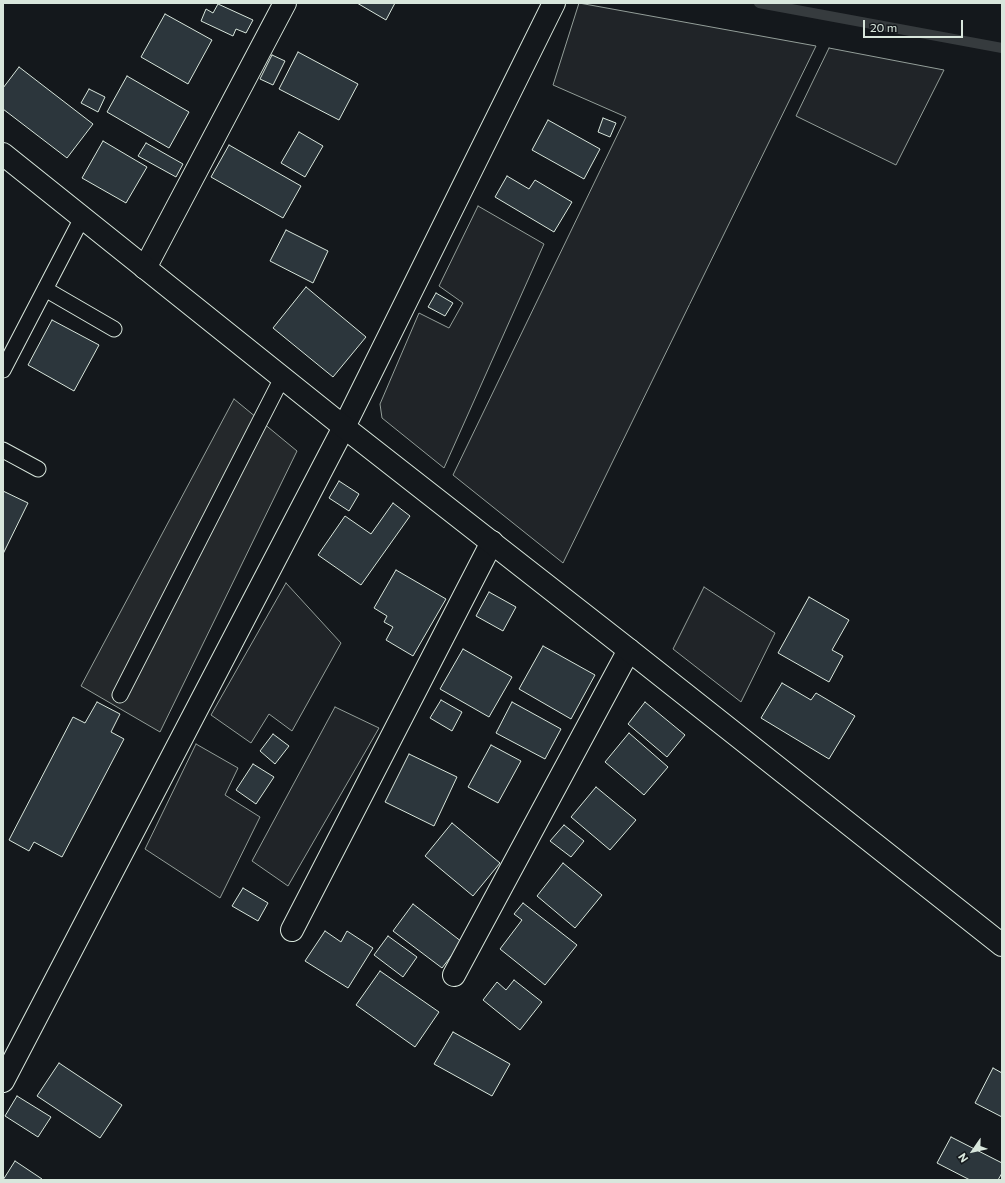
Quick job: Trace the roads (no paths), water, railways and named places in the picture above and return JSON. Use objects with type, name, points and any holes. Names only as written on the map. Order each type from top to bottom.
[{"type":"street","points":[[145,268],[285,3]]},
{"type":"street","points":[[3,1081],[344,427],[554,3]]},
{"type":"street","points":[[3,154],[282,378],[1002,945]]},
{"type":"street","points":[[292,930],[492,542]]},
{"type":"street","points":[[454,975],[629,650]]},
{"type":"lane","points":[[3,370],[82,218]]},
{"type":"lane","points":[[45,289],[114,329]]},
{"type":"lane","points":[[120,695],[282,378]]},
{"type":"lane","points":[[3,450],[38,469]]},
{"type":"waterway","points":[[759,3],[1002,48]]}]
